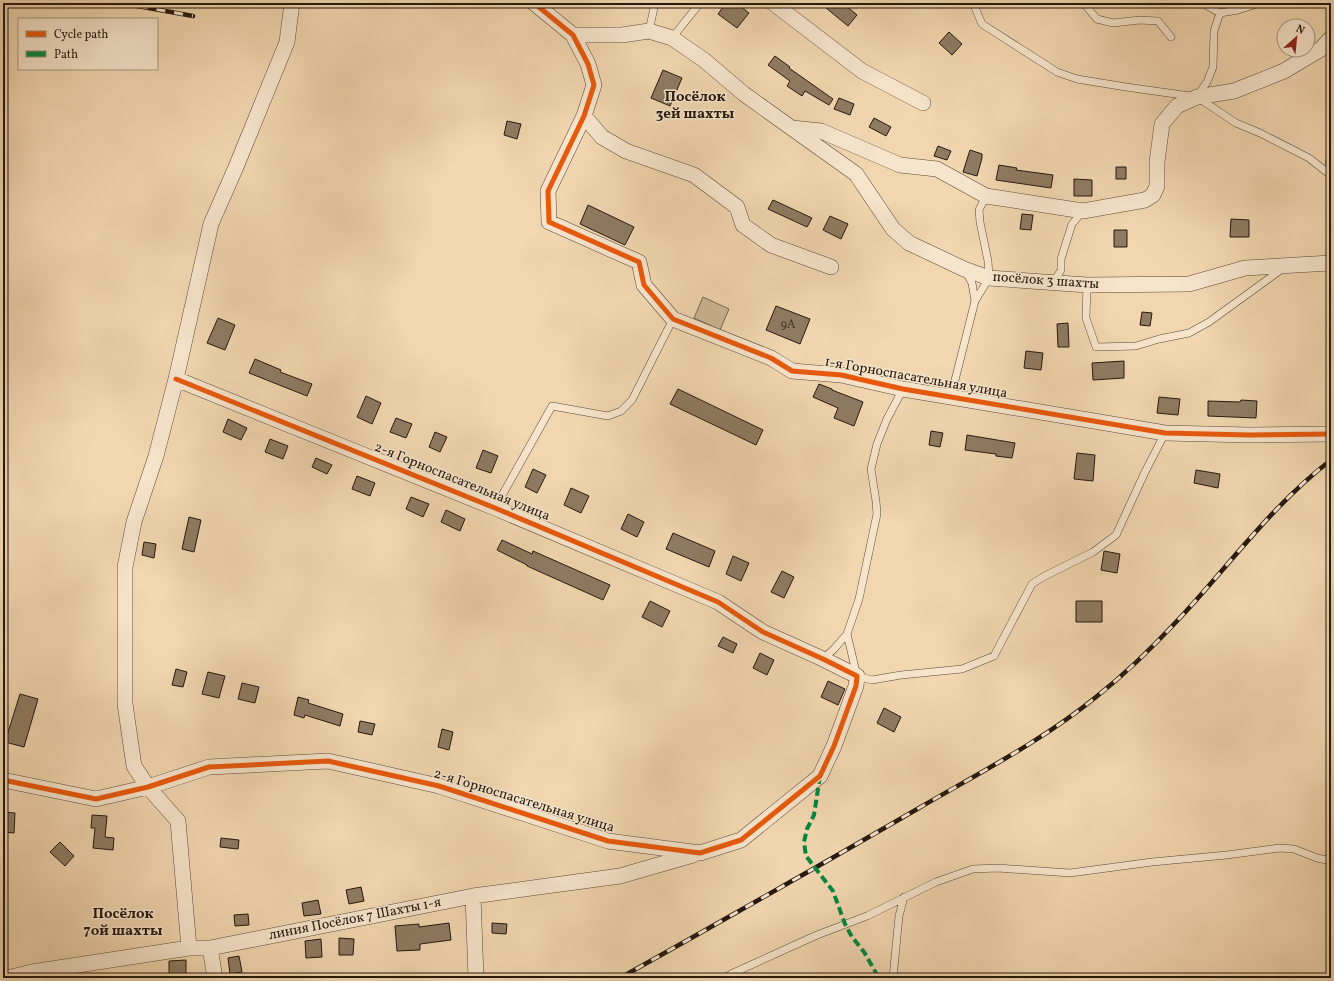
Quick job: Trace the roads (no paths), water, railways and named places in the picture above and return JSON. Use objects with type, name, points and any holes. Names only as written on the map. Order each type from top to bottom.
[{"type":"street","points":[[190,948],[178,821],[148,787],[134,766],[125,704],[125,567],[134,522],[156,456],[176,379],[211,224],[287,42],[292,3]]},
{"type":"street","points":[[534,3],[573,35],[588,64],[594,85],[584,116],[602,137],[626,151],[694,175],[737,208],[743,225],[771,245],[831,267]]},
{"type":"street","points":[[773,3],[862,71],[923,103]]},
{"type":"street","name":"посёлок 3 шахты","points":[[573,35],[622,35],[649,31],[672,38],[704,60],[744,94],[856,174],[893,229],[909,242],[964,269],[989,278],[1087,285],[1189,284],[1245,268],[1331,263]]},
{"type":"street","points":[[1197,96],[1234,91],[1284,71],[1321,49],[1331,38]]},
{"type":"street","name":"посёлок 3 шахты","points":[[790,127],[821,132],[900,165],[937,169],[986,196],[1083,211],[1145,200],[1153,195],[1157,186],[1156,162],[1162,124],[1177,106],[1197,96]]},
{"type":"street","name":"1-я Горноспасательная улица","points":[[584,116],[548,191],[549,222],[639,262],[644,285],[673,319],[771,358],[792,371],[841,375],[903,389],[1165,433],[1249,435],[1331,434]]},
{"type":"street","name":"2-я Горноспасательная улица","points":[[3,780],[96,799],[148,787],[210,767],[328,761],[439,786],[608,841],[700,853],[741,840],[820,776],[834,746],[856,686],[857,676],[763,632],[718,602],[495,508],[176,379]]},
{"type":"street","name":"линия Посёлок 7 Шахты 1-я","points":[[7,978],[32,972],[190,948],[210,948],[473,896],[620,876],[700,853]]},
{"type":"street","points":[[473,896],[476,978]]},
{"type":"street","points":[[210,948],[214,978]]},
{"type":"lane","points":[[649,31],[655,3]]},
{"type":"lane","points":[[672,38],[700,3]]},
{"type":"lane","points":[[973,3],[982,24],[1057,72],[1077,79],[1197,96],[1236,124],[1260,133],[1308,158],[1330,174]]},
{"type":"lane","points":[[1086,3],[1086,6],[1097,19],[1113,23],[1140,20],[1158,22],[1170,37]]},
{"type":"lane","points":[[1202,3],[1220,13],[1238,10],[1260,3]]},
{"type":"lane","points":[[1197,96],[1213,67],[1214,31],[1220,13]]},
{"type":"lane","points":[[1330,174],[1331,149]]},
{"type":"lane","points":[[950,396],[975,301],[989,278],[988,261],[979,210],[986,196]]},
{"type":"lane","points":[[1053,283],[1061,270],[1061,258],[1072,224],[1083,211]]},
{"type":"lane","points":[[1087,285],[1086,318],[1096,347],[1136,346],[1159,338],[1189,333],[1209,322],[1287,266]]},
{"type":"lane","points":[[964,269],[972,283],[975,301]]},
{"type":"lane","points":[[495,508],[552,406],[608,416],[621,411],[632,400],[673,319]]},
{"type":"lane","points":[[823,659],[834,650],[847,634],[859,599],[877,514],[871,468],[877,444],[887,419],[903,389]]},
{"type":"lane","points":[[847,634],[857,676],[872,680],[901,675],[962,669],[994,656],[1032,584],[1093,552],[1116,535],[1165,433]]},
{"type":"lane","points":[[724,978],[817,935],[867,916],[936,882],[973,869],[998,868],[1070,873],[1152,862],[1280,848],[1294,849],[1317,858],[1331,860]]},
{"type":"lane","points":[[893,978],[899,916],[904,897]]},
{"type":"railway","points":[[121,3],[193,16]]},
{"type":"railway","points":[[620,978],[770,894],[987,769],[1032,742],[1075,713],[1096,697],[1148,651],[1168,631],[1270,516],[1331,460]]},
{"type":"district","name":"Посёлок 3ей шахты","points":[[695,106]]},
{"type":"district","name":"Посёлок 7ой шахты","points":[[123,922]]}]
